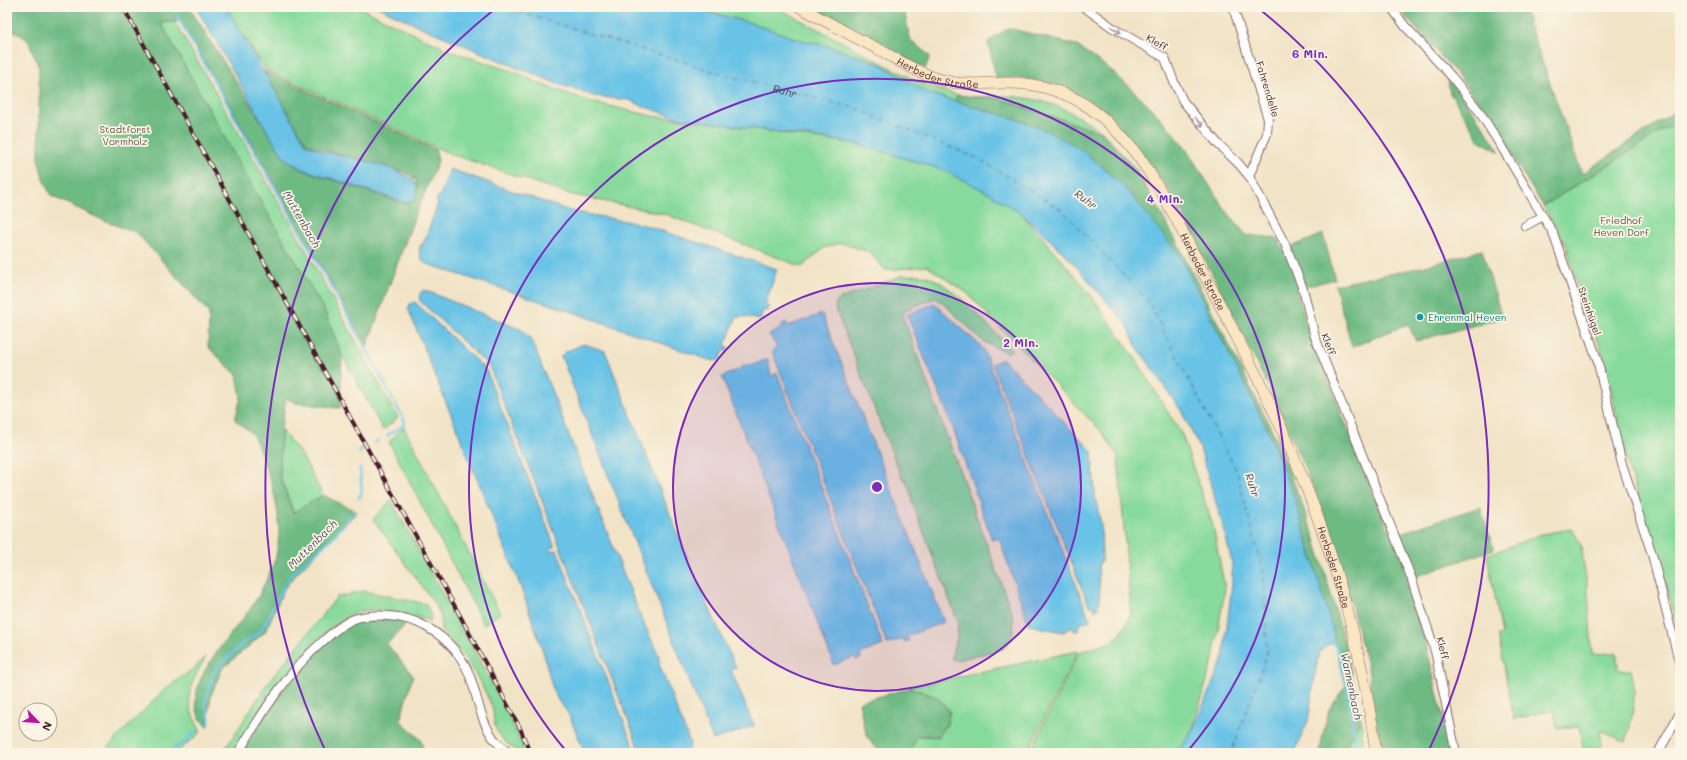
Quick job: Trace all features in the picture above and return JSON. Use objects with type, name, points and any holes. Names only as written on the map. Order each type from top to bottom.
[{"type":"main road","name":"Herbeder Straße","points":[[800,7],[910,67],[942,80],[964,84],[1013,83],[1030,85],[1058,92],[1086,105],[1106,121],[1126,141],[1165,197],[1263,388],[1305,482],[1327,545],[1361,667],[1376,753]]},
{"type":"street","name":"Kleff","points":[[1084,7],[1113,28],[1165,58],[1183,101],[1209,134],[1249,176],[1286,246],[1303,289],[1315,337],[1411,577],[1435,651],[1456,753]]},
{"type":"street","name":"Fahrendelle","points":[[1233,7],[1268,119],[1267,134],[1249,176]]},
{"type":"street","name":"Steinhügel","points":[[1391,7],[1405,26],[1452,77],[1479,112],[1553,233],[1597,358],[1622,464],[1652,554],[1680,665]]},
{"type":"street","points":[[1525,226],[1542,216]]},
{"type":"street","points":[[238,753],[275,694],[297,665],[331,634],[346,623],[361,617],[379,616],[405,618],[422,625],[436,632],[455,650],[468,674],[488,730],[495,741],[509,753]]},
{"type":"street","points":[[1658,753],[1680,713]]},
{"type":"green space","name":"Stadtforst Vormholz","points":[[7,7],[189,7],[283,156],[292,164],[303,170],[403,203],[413,202],[418,193],[417,182],[404,172],[307,144],[264,71],[435,149],[438,161],[414,218],[367,346],[181,21],[161,23],[245,174],[324,310],[342,355],[340,408],[296,403],[286,398],[281,429],[280,476],[293,513],[323,495],[357,512],[297,573],[284,589],[265,632],[222,669],[211,695],[207,727],[197,712],[196,696],[201,679],[210,661],[256,600],[276,556],[279,528],[276,500],[271,482],[260,450],[252,434],[235,420],[241,397],[237,375],[208,347],[209,313],[137,233],[105,221],[51,196],[43,178],[39,162],[39,68],[28,40],[14,31],[7,29]]},
{"type":"green space","points":[[225,7],[358,7],[450,51],[518,73],[540,84],[592,102],[652,116],[716,123],[818,139],[854,143],[941,169],[989,193],[1022,214],[1087,290],[1135,358],[1182,435],[1213,526],[1225,589],[1213,659],[1193,728],[1178,753],[1030,753],[1079,652],[1112,641],[1122,631],[1131,613],[1118,456],[1100,430],[967,293],[927,266],[885,270],[869,252],[842,243],[824,248],[802,267],[665,214],[569,194],[451,154],[266,70]]},
{"type":"green space","points":[[690,7],[776,7],[897,71],[930,87],[957,95],[955,101],[927,93],[881,65],[828,46],[797,39],[751,23]]},
{"type":"green space","points":[[811,7],[906,7],[904,10],[911,41],[930,56],[925,69]]},
{"type":"green space","points":[[1419,7],[1523,7],[1582,174],[1680,108],[1680,120],[1543,206],[1483,109],[1457,74],[1404,15]]},
{"type":"green space","points":[[175,22],[301,241],[398,418],[383,430],[342,355],[324,310],[245,174],[161,23]]},
{"type":"green space","points":[[1008,28],[1076,45],[1112,71],[1145,102],[1184,146],[1224,208],[1246,235],[1276,238],[1284,250],[1323,234],[1335,279],[1296,289],[1311,338],[1391,536],[1480,507],[1494,549],[1406,580],[1424,635],[1451,753],[1381,753],[1368,669],[1324,512],[1273,396],[1177,203],[1139,149],[1100,107],[1058,85],[1022,78],[996,78],[988,42]]},
{"type":"green space","points":[[1447,77],[1477,117],[1500,152],[1480,141],[1450,93]]},
{"type":"green space","points":[[957,95],[1000,99],[1103,133],[1137,171],[1178,244],[1280,446],[1315,539],[1344,640],[1361,719],[1346,746],[1345,753],[1320,753],[1329,709],[1346,685],[1337,649],[1333,642],[1334,635],[1295,499],[1268,431],[1218,333],[955,101]]},
{"type":"green space","points":[[1010,96],[1041,101],[1052,104],[1083,119],[1103,133],[1000,99],[970,97]]},
{"type":"green space","name":"Friedhof Heven Dorf","points":[[1680,120],[1680,641],[1661,565],[1628,467],[1602,351],[1581,300],[1567,246],[1543,206]]},
{"type":"green space","points":[[1482,250],[1502,318],[1416,341],[1408,324],[1352,347],[1335,285],[1422,267]]},
{"type":"green space","points":[[901,276],[926,276],[948,288],[972,308],[1012,350],[1008,353],[984,342],[943,303],[935,298],[905,310],[903,317],[1013,618],[1013,632],[1007,645],[1003,649],[957,660],[951,658],[957,638],[958,622],[911,499],[912,497],[906,480],[902,478],[835,308],[836,303],[840,299]]},
{"type":"green space","points":[[404,427],[500,613],[484,625],[389,442]]},
{"type":"green space","points":[[281,430],[301,454],[323,495],[294,513],[280,476]]},
{"type":"green space","points":[[391,500],[494,687],[522,743],[523,753],[510,746],[499,735],[495,726],[491,705],[480,682],[463,655],[441,631],[441,616],[435,604],[373,519]]},
{"type":"green space","points":[[1572,529],[1581,545],[1588,592],[1592,654],[1617,653],[1618,670],[1631,670],[1634,689],[1633,706],[1626,742],[1600,730],[1602,747],[1583,749],[1579,726],[1557,728],[1554,710],[1514,719],[1498,635],[1502,634],[1487,555],[1542,534]]},
{"type":"green space","points":[[364,591],[426,604],[431,616],[430,621],[400,613],[370,610],[355,613],[339,622],[307,650],[279,684],[234,750],[224,751],[267,684],[337,597]]},
{"type":"green space","points":[[378,618],[403,621],[406,624],[387,644],[413,676],[400,720],[421,740],[424,753],[241,753],[287,685],[320,648],[349,625],[360,621]]},
{"type":"green space","points":[[1078,651],[1027,753],[908,753],[911,750],[917,736],[939,737],[947,724],[950,711],[937,697],[909,687]]},
{"type":"green space","points":[[206,657],[191,686],[190,694],[192,711],[201,732],[176,753],[102,753],[165,689],[192,670]]},
{"type":"green space","points":[[910,688],[937,697],[949,711],[947,723],[938,736],[917,736],[911,750],[907,753],[888,753],[880,751],[874,746],[866,733],[859,702]]},
{"type":"green space","points":[[1361,719],[1364,753],[1345,753],[1346,746]]},
{"type":"water","points":[[196,7],[226,7],[306,144],[326,152],[361,160],[401,173],[417,185],[417,193],[413,201],[403,202],[305,170],[293,164],[283,156]]},
{"type":"water","name":"Ruhr","points":[[378,7],[690,7],[751,23],[797,39],[828,46],[882,65],[927,93],[1022,121],[1049,132],[1078,147],[1104,168],[1128,191],[1180,256],[1268,431],[1295,499],[1334,635],[1333,642],[1323,648],[1318,656],[1308,721],[1294,753],[1178,753],[1193,729],[1223,659],[1232,584],[1232,563],[1225,533],[1200,448],[1182,412],[1136,345],[1128,326],[1068,257],[1022,214],[989,193],[941,169],[854,143],[674,117],[637,104],[630,100],[593,96],[525,71]]},
{"type":"water","points":[[450,169],[570,211],[641,224],[777,269],[765,305],[769,307],[767,312],[763,310],[760,320],[742,316],[736,318],[725,345],[728,347],[727,351],[723,351],[719,360],[712,361],[570,311],[427,264],[421,259],[419,251],[421,244],[423,245],[438,203],[436,201],[438,196],[440,196]]},
{"type":"water","points":[[424,290],[522,330],[531,339],[640,615],[659,656],[659,664],[690,743],[689,748],[683,753],[641,753],[489,366],[420,301],[421,292]]},
{"type":"water","points":[[415,302],[486,370],[555,547],[550,548],[551,551],[557,550],[636,753],[585,753],[568,713],[559,702],[553,690],[543,651],[520,585],[408,309],[410,304]]},
{"type":"water","points":[[934,303],[983,348],[1090,620],[1078,625],[1079,630],[1074,631],[1072,627],[1063,632],[1029,625],[999,538],[992,540],[952,425],[907,315]]},
{"type":"water","points":[[822,314],[944,622],[907,636],[909,641],[905,642],[903,639],[887,644],[772,351],[777,347],[769,335],[782,328],[782,324],[786,322],[788,326]]},
{"type":"water","points":[[584,344],[605,351],[693,572],[736,668],[731,670],[754,726],[713,740],[561,356],[565,352]]},
{"type":"water","points":[[768,359],[771,376],[777,373],[883,645],[860,654],[861,658],[857,660],[854,657],[834,665],[722,377],[742,368],[742,366],[748,364],[750,366]]},
{"type":"water","points":[[1003,359],[1092,451],[1095,497],[1101,524],[1102,561],[1098,565],[1100,602],[1097,604],[1099,608],[1095,610],[1093,606],[1089,606],[992,364]]},
{"type":"waterway","points":[[158,10],[163,7]]},
{"type":"waterway","name":"Muttenbach","points":[[172,7],[355,328],[405,422],[402,427],[388,435]]},
{"type":"waterway","name":"Muttenbach","points":[[374,443],[379,440]]},
{"type":"waterway","name":"Muttenbach","points":[[360,453],[360,449],[363,449]]},
{"type":"waterway","name":"Muttenbach","points":[[359,498],[362,491],[360,469]]},
{"type":"waterway","name":"Muttenbach","points":[[209,724],[205,703],[214,671],[244,642],[256,635],[261,630],[268,619],[280,593],[292,574],[334,536],[352,514]]},
{"type":"waterway","name":"Wannenbach","points":[[1331,639],[1337,649],[1346,685],[1358,753]]},
{"type":"waterway","name":"Muttenbach","points":[[170,753],[179,745],[187,742],[190,735],[197,732]]},
{"type":"ferry route","points":[[502,7],[729,76],[855,108],[979,159],[1062,210],[1148,301],[1236,470],[1264,574],[1267,655],[1231,753]]},
{"type":"railway","points":[[123,7],[458,612],[520,728],[530,753]]},
{"type":"place","name":"Ehrenmal Heven","points":[[1420,317]]}]
